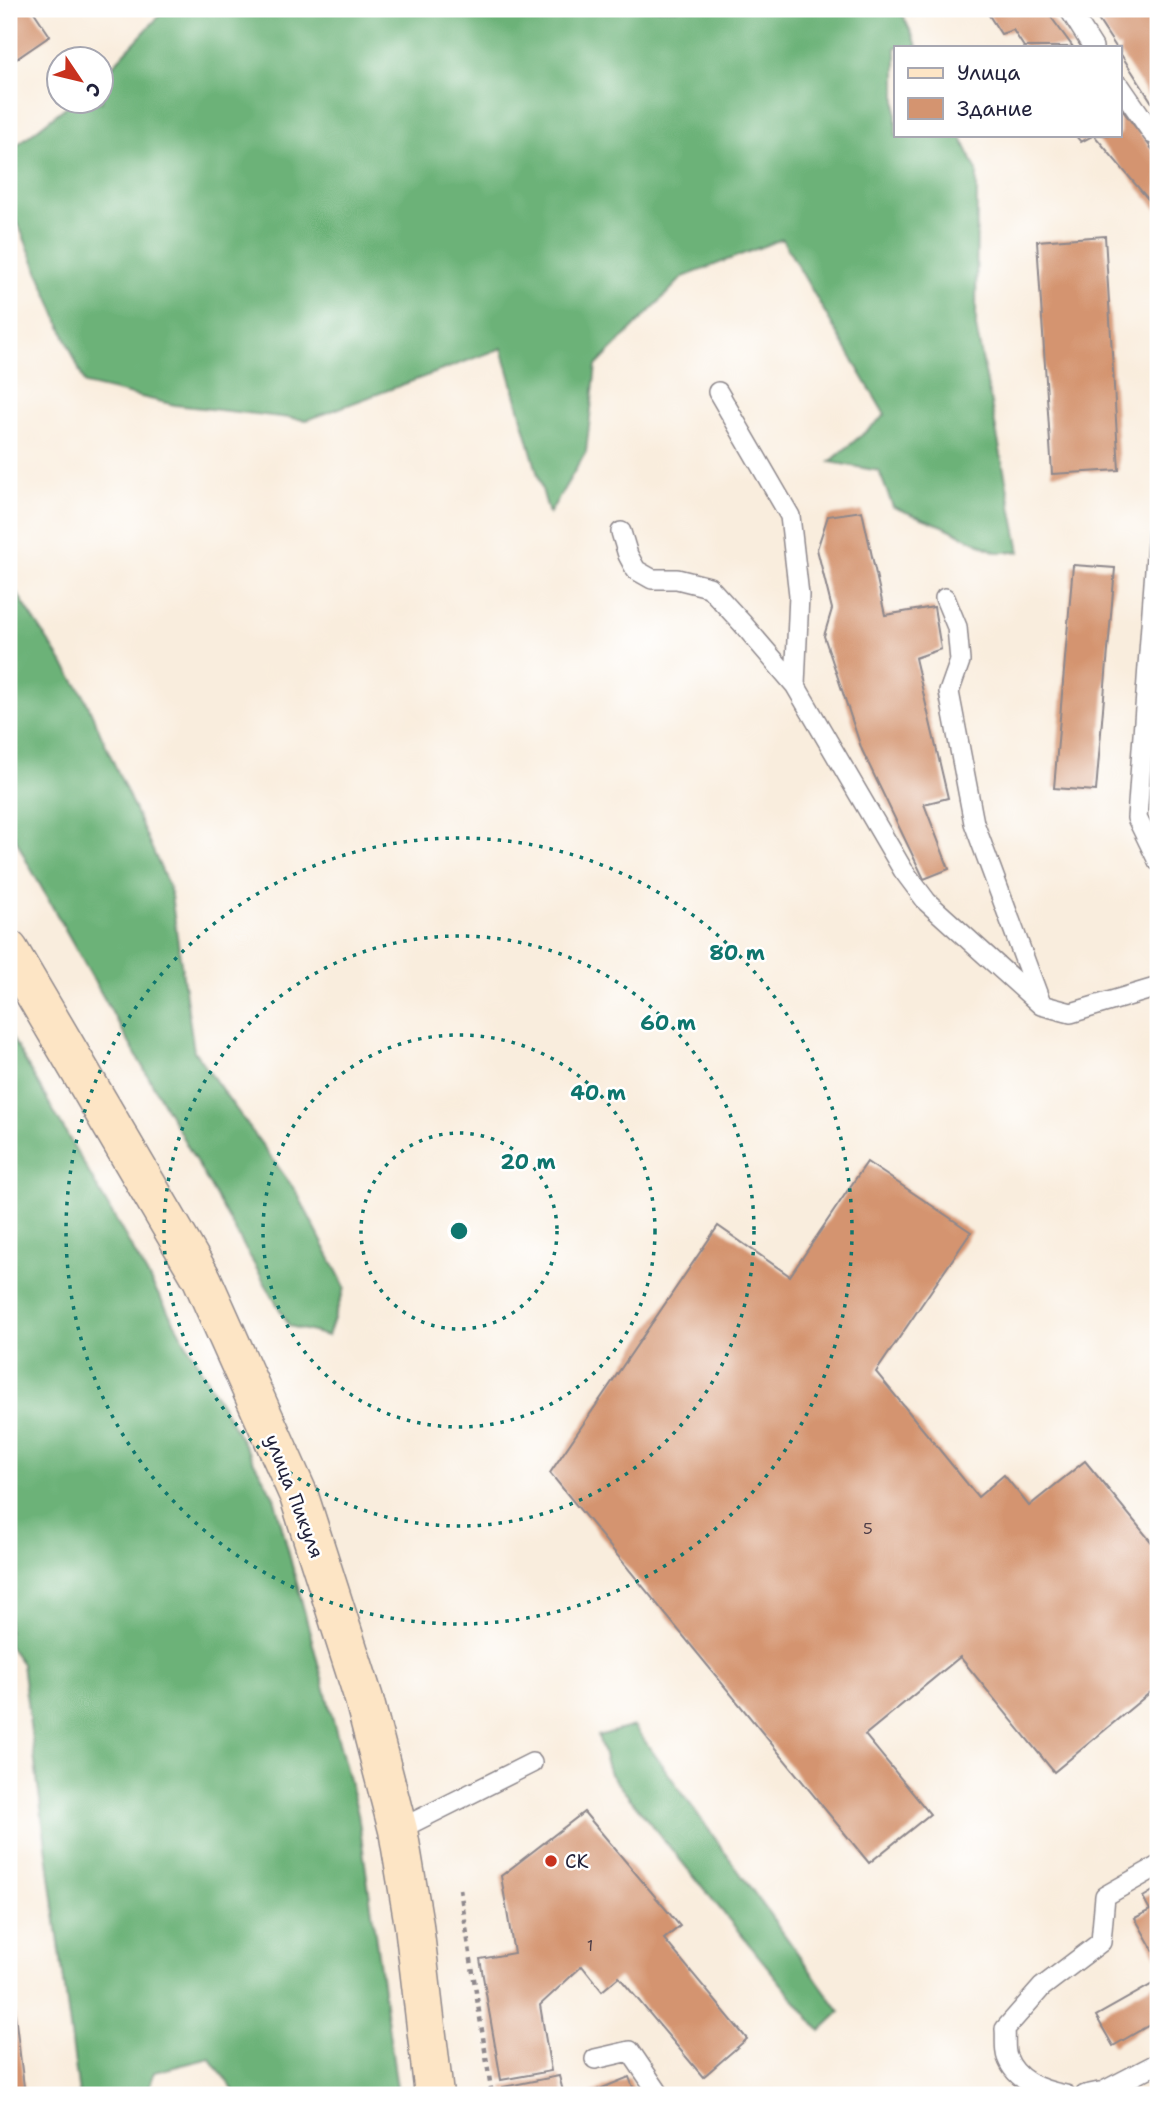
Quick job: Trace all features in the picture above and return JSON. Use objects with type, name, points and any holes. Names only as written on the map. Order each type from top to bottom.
[{"type":"main road","name":"улица Пикуля","points":[[9,950],[202,1279],[299,1496],[364,1699],[398,1830],[414,1925],[434,2095]]},
{"type":"lane","points":[[1069,9],[1092,46]]},
{"type":"lane","points":[[1122,89],[1153,134],[1158,132]]},
{"type":"lane","points":[[718,392],[790,516],[799,595],[795,685]]},
{"type":"lane","points":[[1158,528],[1137,818],[1158,861]]},
{"type":"lane","points":[[621,532],[636,570],[652,579],[677,579],[709,587],[795,685],[903,870],[927,902],[1041,1005],[1071,1013],[1158,987]]},
{"type":"lane","points":[[945,598],[957,627],[960,661],[949,692],[974,823],[1041,1005]]},
{"type":"lane","points":[[398,1830],[532,1763]]},
{"type":"lane","points":[[1066,2095],[1045,2091],[1018,2076],[1007,2056],[1005,2029],[1042,1987],[1101,1942],[1105,1896],[1158,1866]]},
{"type":"lane","points":[[595,2059],[630,2051],[660,2095]]},
{"type":"lane","points":[[1085,2095],[1104,2091],[1158,2063]]},
{"type":"path","points":[[460,1889],[492,2095]]},
{"type":"green space","points":[[166,9],[900,9],[918,46],[894,46],[894,136],[960,136],[977,171],[976,327],[1020,552],[996,552],[943,526],[893,507],[879,471],[830,462],[885,415],[782,239],[683,277],[596,366],[586,452],[549,514],[502,348],[307,420],[175,405],[85,384],[9,202],[9,161],[16,146],[54,116],[116,116],[116,62]]},
{"type":"green space","points":[[9,581],[83,694],[170,889],[194,1051],[297,1193],[345,1287],[328,1336],[289,1326],[26,860],[9,824]]},
{"type":"green space","points":[[9,1033],[274,1497],[358,1814],[398,2095],[237,2095],[210,2058],[154,2072],[146,2095],[79,2095],[22,1664],[9,1646]]},
{"type":"green space","points":[[634,1726],[840,2012],[820,2031],[610,1774],[598,1736]]},
{"type":"building","points":[[21,9],[32,9],[50,36],[9,64],[9,17]]},
{"type":"building","points":[[985,9],[1045,9],[1072,46],[1023,46],[1013,30],[1001,34]]},
{"type":"building","points":[[1091,9],[1158,9],[1158,105],[1155,107],[1122,56],[1122,46],[1115,46]]},
{"type":"building","points":[[1122,110],[1158,157],[1158,211],[1095,136],[1122,136]]},
{"type":"building","points":[[1076,136],[1092,136],[1081,142]]},
{"type":"building","points":[[1105,236],[1119,470],[1052,474],[1037,241]]},
{"type":"building","points":[[862,511],[885,615],[934,607],[941,649],[915,658],[948,798],[924,804],[949,869],[924,879],[862,750],[824,636],[832,609],[817,549],[828,516]]},
{"type":"building","points":[[1073,565],[1115,568],[1096,791],[1054,788]]},
{"type":"building","points":[[867,1162],[971,1232],[876,1372],[978,1497],[1004,1475],[1029,1506],[1085,1461],[1158,1550],[1158,1686],[1054,1772],[960,1657],[865,1735],[930,1814],[869,1863],[550,1473],[718,1226],[790,1276]]},
{"type":"building","points":[[584,1812],[680,1926],[664,1939],[747,2039],[703,2077],[619,1977],[602,1991],[582,1966],[540,2005],[551,2071],[501,2080],[480,1959],[514,1953],[501,1876]]},
{"type":"building","points":[[1158,1888],[1158,1959],[1135,1918],[1150,1910],[1143,1897]]},
{"type":"building","points":[[10,1974],[25,2095],[9,2095]]},
{"type":"building","points":[[1158,1981],[1158,2020],[1113,2046],[1096,2016]]},
{"type":"building","points":[[559,2076],[564,2095],[504,2095],[503,2087]]},
{"type":"building","points":[[629,2077],[636,2095],[585,2095]]},
{"type":"place","name":"СК","points":[[551,1861]]}]
